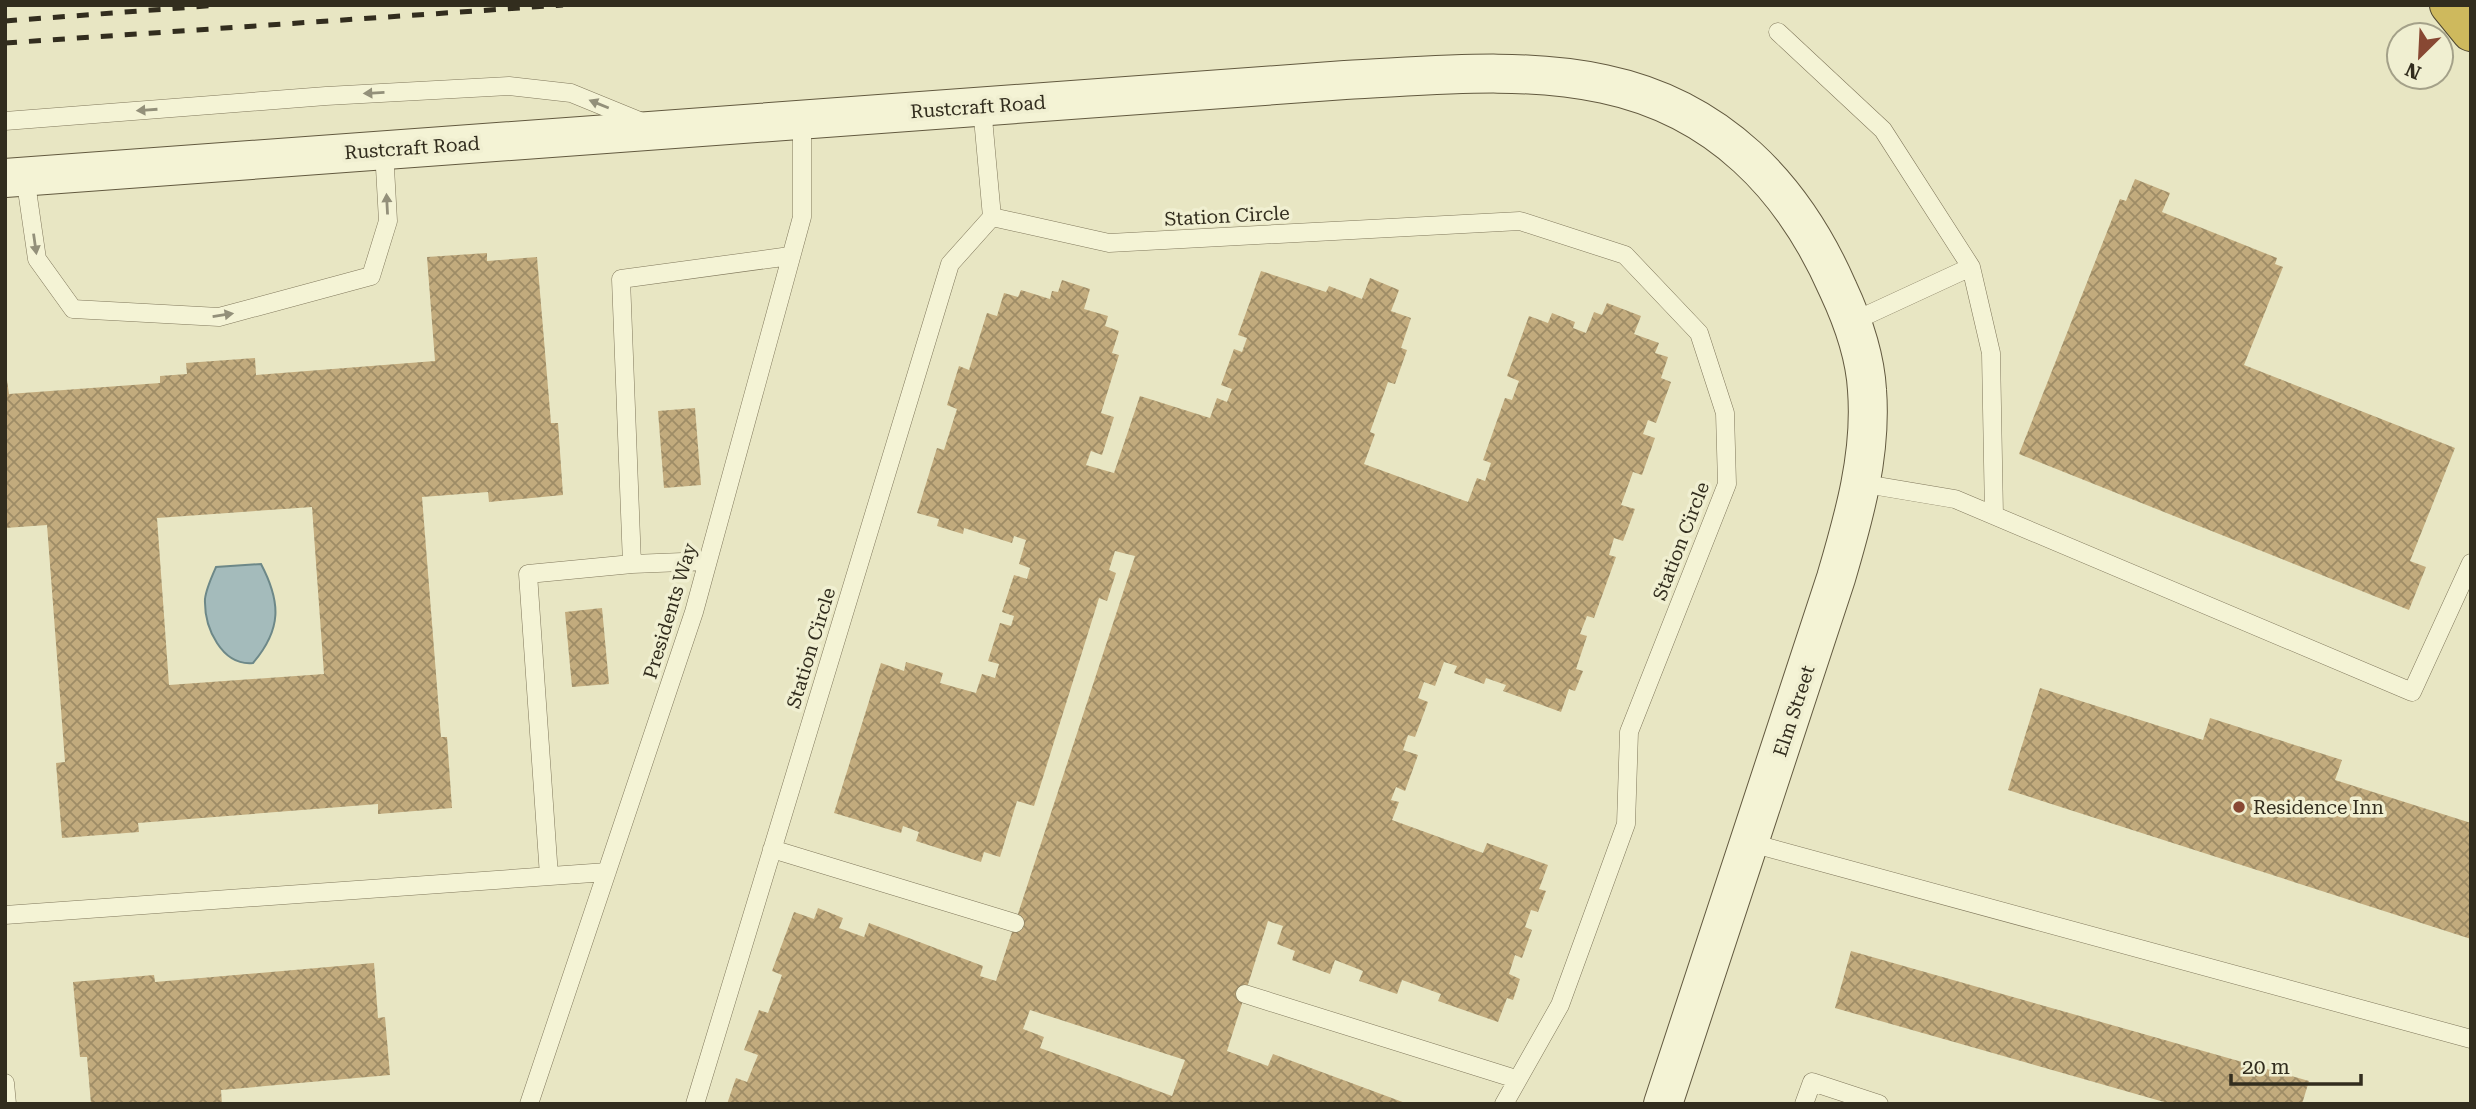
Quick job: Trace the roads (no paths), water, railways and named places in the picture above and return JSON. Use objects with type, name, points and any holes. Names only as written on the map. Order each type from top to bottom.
[{"type":"highway","points":[[2449,5],[2471,32]]},
{"type":"main road","name":"Rustcraft Road","points":[[15,177],[1427,76],[1496,74],[1605,84],[1659,102],[1706,126],[1747,156],[1779,187],[1804,222],[1850,316]]},
{"type":"main road","name":"Elm Street","points":[[1663,1104],[1836,578],[1860,482],[1866,449],[1867,391],[1861,347],[1850,316]]},
{"type":"lane","points":[[1778,32],[1883,130],[1971,267],[1991,354],[1994,515]]},
{"type":"lane","points":[[5,121],[326,96],[509,86],[571,93],[662,130]]},
{"type":"lane","points":[[982,107],[992,217]]},
{"type":"lane","name":"Presidents Way","points":[[529,1104],[694,612],[708,562],[802,217],[802,120]]},
{"type":"lane","points":[[15,177],[37,259],[73,309],[219,317],[371,276],[388,220],[384,150]]},
{"type":"lane","name":"Station Circle","points":[[695,1104],[950,264],[992,217],[1109,243],[1520,221],[1625,255],[1699,333],[1725,413],[1727,484],[1629,732],[1626,824],[1560,1005],[1504,1104]]},
{"type":"lane","points":[[632,564],[621,279],[790,256]]},
{"type":"lane","points":[[1850,316],[1971,267]]},
{"type":"lane","points":[[1860,482],[1955,499],[2412,692],[2471,563]]},
{"type":"lane","points":[[549,876],[528,574],[632,564],[708,562]]},
{"type":"lane","points":[[1751,842],[2471,1039]]},
{"type":"lane","points":[[772,849],[1015,923]]},
{"type":"lane","points":[[5,915],[607,872]]},
{"type":"lane","points":[[1245,994],[1516,1079]]},
{"type":"lane","points":[[1804,1104],[1812,1082],[1879,1104]]},
{"type":"lane","points":[[5,1083],[7,1104]]},
{"type":"water","points":[[261,564],[275,603],[274,627],[253,663],[242,662],[224,652],[217,643],[208,622],[205,599],[216,567]]},
{"type":"railway","points":[[5,21],[220,5]]},
{"type":"railway","points":[[5,43],[563,5]]},
{"type":"place","name":"Residence Inn","points":[[2239,807]]}]
